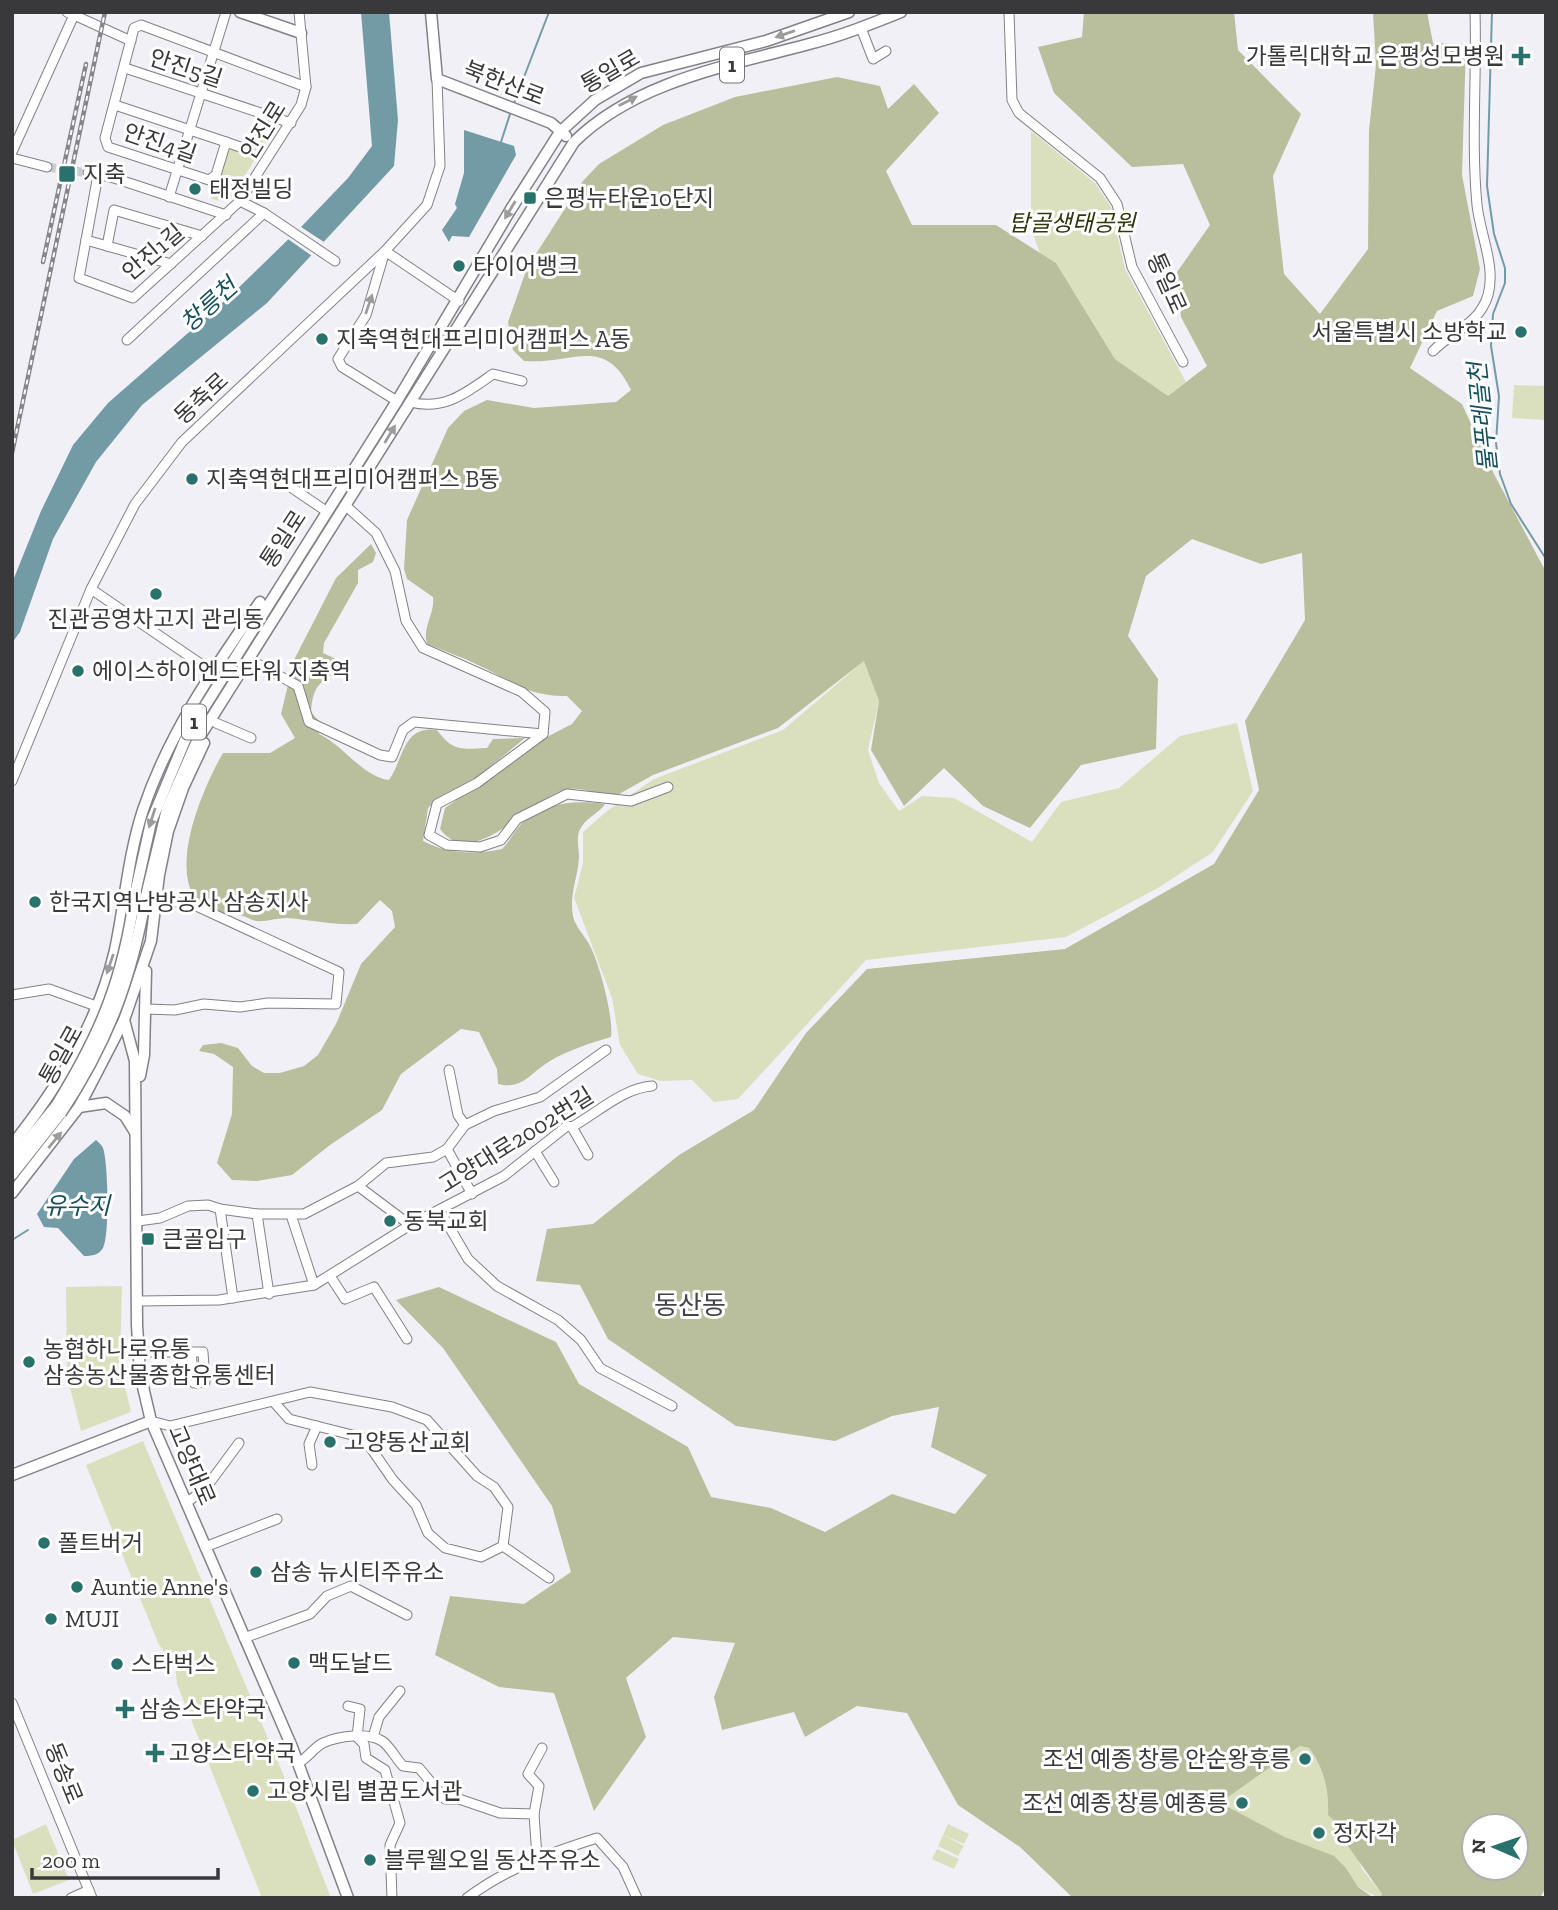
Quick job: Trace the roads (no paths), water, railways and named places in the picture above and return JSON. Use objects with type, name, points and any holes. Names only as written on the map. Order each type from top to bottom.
[{"type":"main road","points":[[240,12],[301,33]]},
{"type":"main road","name":"북한산로","points":[[431,12],[437,79],[551,123],[574,142]]},
{"type":"main road","name":"통일로","points":[[12,1160],[59,1110],[93,1044],[116,987],[145,841],[166,779],[188,733],[291,565],[397,401],[511,209],[561,132],[595,100],[640,73],[766,41],[849,12]]},
{"type":"main road","name":"통일로","points":[[12,1175],[101,1047],[120,1006],[136,950],[160,831],[176,783],[197,741],[574,142],[619,106],[653,89],[861,28],[901,12]]},
{"type":"main road","points":[[12,1145],[48,1100],[78,1049],[96,1006],[117,935],[132,849],[144,807],[183,718],[211,671],[266,594],[291,565]]},
{"type":"main road","points":[[12,1193],[79,1107],[124,1020],[146,961],[168,831],[183,788],[216,723],[254,663],[302,575]]},
{"type":"main road","points":[[117,935],[131,946],[142,946],[152,937]]},
{"type":"main road","points":[[137,1091],[144,1055],[146,961]]},
{"type":"main road","points":[[96,1006],[124,1020]]},
{"type":"main road","name":"고양대로","points":[[124,1020],[135,1061],[139,1352],[151,1421],[298,1763],[348,1898]]},
{"type":"main road","points":[[79,1107],[106,1102],[125,1116],[135,1132]]},
{"type":"main road","points":[[12,1475],[151,1421]]},
{"type":"street","points":[[226,12],[170,197],[226,215]]},
{"type":"street","name":"안진로","points":[[226,215],[240,201],[301,105],[306,87],[299,12]]},
{"type":"street","name":"통일로","points":[[1009,12],[1012,100],[1019,113],[1101,178],[1117,204],[1132,267],[1183,362]]},
{"type":"street","points":[[1433,351],[1476,320],[1488,295],[1490,272],[1477,207],[1475,169],[1475,12]]},
{"type":"street","points":[[12,152],[72,13],[131,41]]},
{"type":"street","name":"안진5길","points":[[291,123],[125,68],[134,28],[141,25],[306,87]]},
{"type":"street","points":[[861,28],[873,59],[886,51]]},
{"type":"street","points":[[115,105],[125,68]]},
{"type":"street","name":"동축로","points":[[12,781],[91,589],[135,504],[183,442],[385,251],[415,220],[434,190],[440,166],[437,79]]},
{"type":"street","name":"안진4길","points":[[115,105],[190,130],[226,142],[216,175],[209,180],[108,147],[105,138],[115,105]]},
{"type":"street","points":[[226,142],[243,148]]},
{"type":"street","points":[[12,158],[47,167]]},
{"type":"street","name":"안진1길","points":[[170,197],[93,174],[79,278],[133,298],[226,215]]},
{"type":"street","points":[[240,201],[264,213],[332,259]]},
{"type":"street","points":[[107,246],[114,210],[202,236]]},
{"type":"street","points":[[127,340],[264,213]]},
{"type":"street","points":[[86,240],[171,264]]},
{"type":"street","points":[[397,401],[342,367],[338,359],[366,315],[385,251],[459,300]]},
{"type":"street","points":[[410,402],[428,407],[461,396],[493,374],[522,381]]},
{"type":"street","points":[[292,488],[326,511]]},
{"type":"street","points":[[346,506],[376,533],[395,571],[406,621],[423,648],[522,692],[545,712],[543,734],[477,783],[437,804],[429,835],[447,845],[480,847],[501,840],[517,819],[567,794],[631,801],[668,787]]},
{"type":"street","points":[[91,589],[211,671]]},
{"type":"street","points":[[254,663],[298,686],[309,722],[380,755],[392,757],[403,730],[414,722],[543,734]]},
{"type":"street","points":[[216,723],[251,738]]},
{"type":"street","points":[[146,1009],[175,1010],[204,1004],[240,1007],[268,1003],[336,1004],[339,972],[194,905],[156,899]]},
{"type":"street","points":[[12,995],[49,989],[96,1006]]},
{"type":"street","name":"고양대로2002번길","points":[[138,1221],[160,1218],[188,1206],[208,1205],[257,1214],[304,1214],[358,1186],[386,1163],[433,1157],[447,1149],[465,1125],[494,1111],[540,1097],[606,1050]]},
{"type":"street","points":[[449,1070],[458,1115],[465,1125]]},
{"type":"street","name":"고양대로2002번길","points":[[138,1301],[233,1298],[314,1285],[410,1225],[504,1175],[567,1126],[572,1127],[640,1086],[652,1086]]},
{"type":"street","points":[[572,1127],[588,1155]]},
{"type":"street","points":[[447,1149],[472,1194]]},
{"type":"street","points":[[535,1151],[554,1182]]},
{"type":"street","points":[[358,1186],[410,1225]]},
{"type":"street","points":[[220,1209],[233,1298]]},
{"type":"street","name":"고양대로2002번길","points":[[440,1210],[468,1259],[497,1286],[558,1320],[581,1340],[600,1368],[672,1406]]},
{"type":"street","points":[[257,1214],[270,1294]]},
{"type":"street","points":[[291,1215],[314,1285]]},
{"type":"street","points":[[330,1276],[345,1299],[374,1287],[407,1339]]},
{"type":"street","points":[[139,1352],[191,1352]]},
{"type":"street","points":[[151,1421],[170,1426],[310,1392],[392,1407],[427,1420],[477,1476],[494,1487],[508,1507],[503,1546]]},
{"type":"street","points":[[273,1401],[289,1419],[364,1438],[393,1480],[416,1505],[428,1532],[445,1548],[481,1557],[503,1546]]},
{"type":"street","points":[[312,1465],[309,1444],[317,1426]]},
{"type":"street","points":[[186,1503],[205,1489],[239,1443]]},
{"type":"street","points":[[205,1547],[277,1519]]},
{"type":"street","points":[[503,1546],[549,1578]]},
{"type":"street","points":[[244,1638],[310,1614],[327,1596],[351,1586],[407,1615]]},
{"type":"street","points":[[373,1737],[379,1717],[400,1691]]},
{"type":"street","name":"동송로","points":[[12,1703],[90,1894]]},
{"type":"street","points":[[348,1706],[360,1709],[356,1737]]},
{"type":"street","points":[[356,1737],[364,1744],[366,1758],[385,1770],[397,1809],[400,1824],[390,1845],[392,1898]]},
{"type":"street","points":[[298,1763],[321,1744],[339,1738],[373,1737],[384,1742],[403,1766],[419,1768],[445,1799],[459,1800],[500,1814],[534,1814]]},
{"type":"street","points":[[537,1857],[534,1814],[539,1786],[528,1774],[542,1748]]},
{"type":"street","points":[[467,1898],[499,1876],[537,1857],[597,1838],[623,1867],[637,1898]]},
{"type":"street","points":[[71,1898],[90,1894]]},
{"type":"water","points":[[361,12],[389,12],[398,120],[394,166],[267,303],[142,405],[96,462],[53,539],[20,632],[12,643],[12,583],[41,511],[73,445],[108,403],[228,298],[302,226],[348,178],[372,146]]},
{"type":"water","points":[[464,130],[514,146],[516,155],[469,237],[452,236],[449,242],[442,230],[457,208],[455,204],[464,173]]},
{"type":"water","name":"유수지","points":[[96,1140],[105,1156],[107,1229],[103,1248],[95,1255],[84,1256],[58,1228],[44,1227],[37,1214],[74,1159]]},
{"type":"waterway","points":[[514,103],[549,12]]},
{"type":"waterway","name":"물푸레골천","points":[[1492,12],[1487,186],[1494,234],[1505,268],[1505,283],[1493,314],[1491,346],[1499,396],[1496,443],[1500,474],[1511,504],[1546,559]]},
{"type":"waterway","points":[[501,142],[511,111]]},
{"type":"waterway","points":[[12,1240],[28,1230]]},
{"type":"tunnel","points":[[47,167],[88,173]]},
{"type":"railway","points":[[12,453],[105,12]]},
{"type":"railway","points":[[43,262],[86,64]]},
{"type":"place","name":"가톨릭대학교 은평성모병원","points":[[1521,56]]},
{"type":"place","name":"지축","points":[[67,174]]},
{"type":"place","name":"태정빌딩","points":[[195,189]]},
{"type":"place","name":"은평뉴타운10단지","points":[[530,198]]},
{"type":"place","name":"타이어뱅크","points":[[459,266]]},
{"type":"place","name":"서울특별시 소방학교","points":[[1521,332]]},
{"type":"place","name":"지축역현대프리미어캠퍼스 A동","points":[[322,339]]},
{"type":"place","name":"지축역현대프리미어캠퍼스 B동","points":[[192,479]]},
{"type":"place","name":"진관공영차고지 관리동","points":[[156,594]]},
{"type":"place","name":"에이스하이엔드타워 지축역","points":[[78,671]]},
{"type":"place","name":"한국지역난방공사 삼송지사","points":[[35,902]]},
{"type":"place","name":"동북교회","points":[[390,1221]]},
{"type":"place","name":"큰골입구","points":[[148,1239]]},
{"type":"place","name":"농협하나로유통 삼송농산물종합유통센터","points":[[29,1362]]},
{"type":"place","name":"고양동산교회","points":[[330,1442]]},
{"type":"place","name":"폴트버거","points":[[44,1543]]},
{"type":"place","name":"삼송 뉴시티주유소","points":[[256,1572]]},
{"type":"place","name":"Auntie Anne's","points":[[77,1587]]},
{"type":"place","name":"MUJI","points":[[51,1619]]},
{"type":"place","name":"맥도날드","points":[[294,1663]]},
{"type":"place","name":"스타벅스","points":[[117,1664]]},
{"type":"place","name":"삼송스타약국","points":[[125,1709]]},
{"type":"place","name":"고양스타약국","points":[[155,1753]]},
{"type":"place","name":"조선 예종 창릉 안순왕후릉","points":[[1305,1759]]},
{"type":"place","name":"고양시립 별꿈도서관","points":[[253,1791]]},
{"type":"place","name":"조선 예종 창릉 예종릉","points":[[1242,1803]]},
{"type":"place","name":"정자각","points":[[1319,1833]]},
{"type":"place","name":"블루웰오일 동산주유소","points":[[370,1860]]},
{"type":"district","name":"동산동","points":[[690,1305]]},
{"type":"park label","name":"탑골생태공원","points":[[1072,223]]},
{"type":"water label","name":"창릉천","points":[[209,305]]}]
